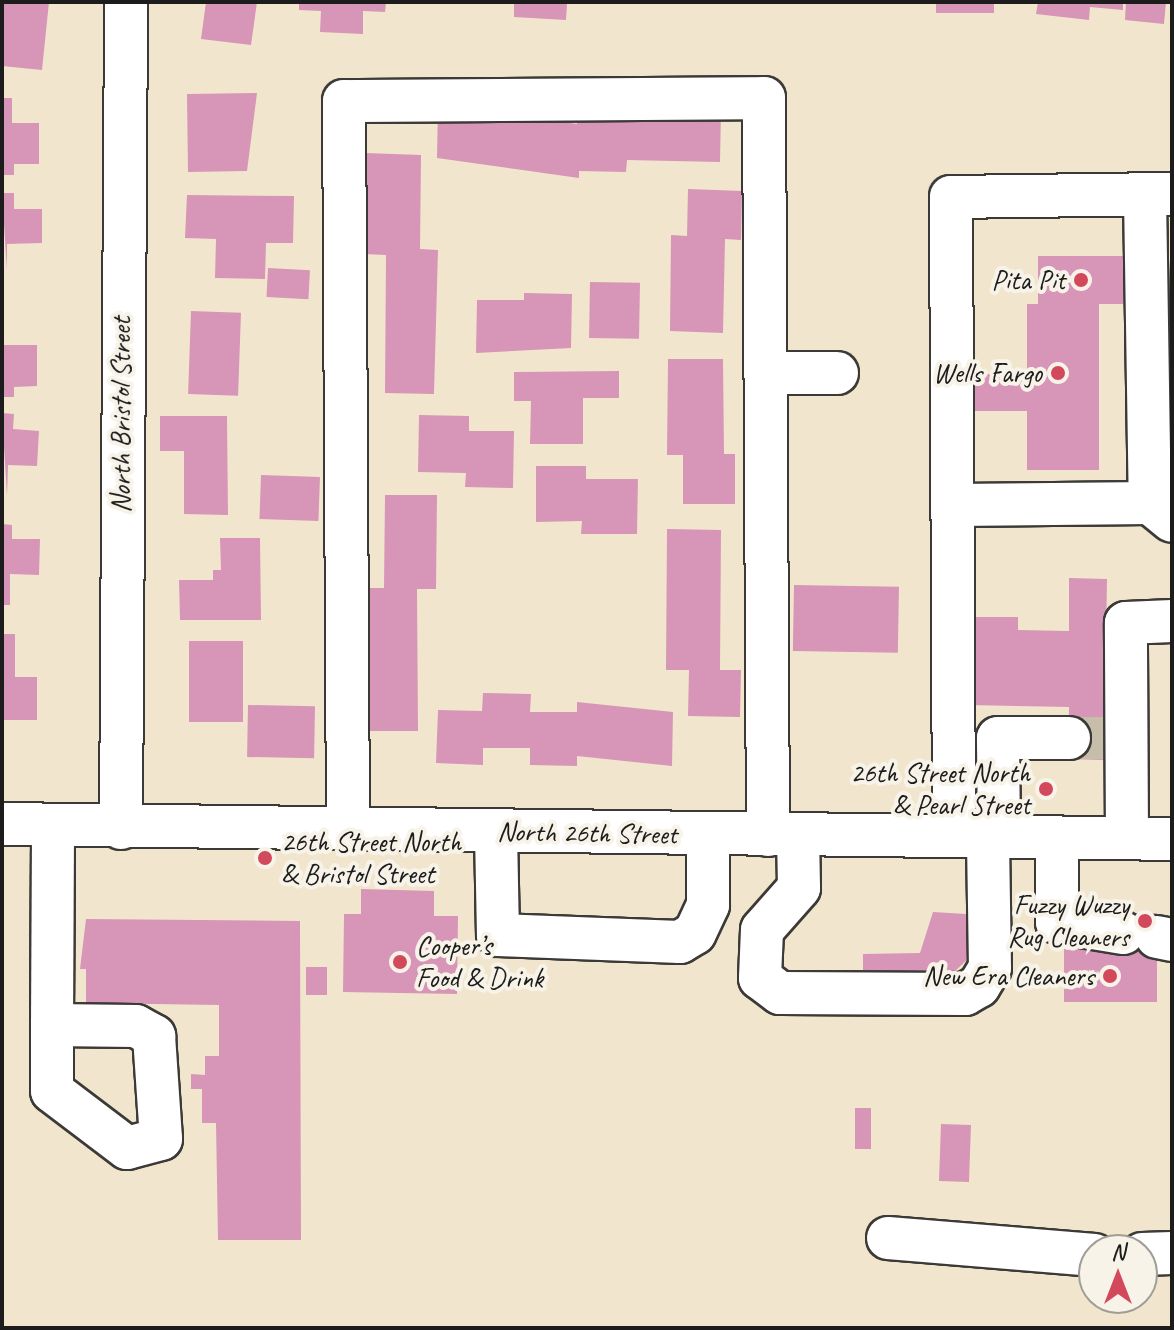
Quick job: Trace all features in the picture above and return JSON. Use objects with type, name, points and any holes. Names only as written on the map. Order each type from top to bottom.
[{"type":"street","name":"North Bristol Street","points":[[121,828],[126,2]]},
{"type":"street","points":[[348,831],[344,101],[764,98],[766,373],[783,835],[799,888],[769,916],[762,930],[766,987],[965,994],[990,968],[956,505],[951,197],[1158,195],[1161,512],[956,505]]},
{"type":"street","points":[[766,373],[837,373]]},
{"type":"street","points":[[1127,838],[1100,738],[1126,623],[1172,621]]},
{"type":"street","points":[[980,837],[998,738],[1100,738]]},
{"type":"street","name":"North 26th Street","points":[[2,824],[348,831],[1172,839]]},
{"type":"street","points":[[52,1025],[53,826]]},
{"type":"street","points":[[496,832],[498,935],[680,942],[695,933],[708,905],[708,834]]},
{"type":"street","points":[[1057,837],[1057,922],[1151,936]]},
{"type":"street","points":[[888,1238],[1078,1254]]},
{"type":"building","points":[[2,2],[49,2],[42,70],[2,66]]},
{"type":"building","points":[[206,2],[257,2],[251,45],[201,39]]},
{"type":"building","points":[[299,2],[386,2],[385,12],[363,11],[363,34],[320,32],[321,11],[299,10]]},
{"type":"building","points":[[514,2],[590,2],[567,4],[566,20],[514,17]]},
{"type":"building","points":[[936,2],[994,2],[994,13],[936,13]]},
{"type":"building","points":[[1038,2],[1123,2],[1123,10],[1090,7],[1089,20],[1036,14]]},
{"type":"building","points":[[1126,2],[1166,2],[1164,24],[1125,20]]},
{"type":"building","points":[[257,93],[247,171],[188,172],[187,94]]},
{"type":"building","points":[[2,98],[12,98],[12,123],[39,123],[39,164],[14,164],[14,175],[2,175]]},
{"type":"building","points":[[438,104],[577,124],[577,117],[721,109],[720,162],[627,160],[626,172],[579,171],[579,178],[437,158]]},
{"type":"building","points":[[365,153],[421,155],[420,249],[438,250],[434,394],[385,393],[386,255],[363,254]]},
{"type":"building","points":[[688,189],[742,191],[741,240],[725,239],[723,333],[670,331],[671,235],[687,236]]},
{"type":"building","points":[[2,193],[14,193],[14,209],[42,209],[42,243],[7,244],[7,270]]},
{"type":"building","points":[[187,195],[294,196],[293,243],[266,243],[265,279],[215,278],[216,239],[185,238]]},
{"type":"building","points":[[1038,256],[1123,256],[1123,304],[1099,304],[1099,470],[1027,470],[1027,411],[964,411],[964,374],[1027,374],[1027,304],[1038,304]]},
{"type":"building","points":[[268,268],[310,270],[308,299],[266,297]]},
{"type":"building","points":[[590,282],[640,283],[639,339],[589,338]]},
{"type":"building","points":[[524,293],[572,294],[571,348],[476,353],[477,300],[524,300]]},
{"type":"building","points":[[191,311],[241,313],[238,396],[188,394]]},
{"type":"building","points":[[2,345],[37,345],[37,386],[14,387],[14,397],[2,397]]},
{"type":"building","points":[[668,359],[723,359],[724,454],[735,454],[735,504],[683,504],[683,455],[667,455]]},
{"type":"building","points":[[619,371],[619,398],[583,398],[583,444],[530,444],[531,401],[514,401],[514,372]]},
{"type":"building","points":[[2,413],[14,414],[13,429],[39,431],[37,466],[8,465],[7,496]]},
{"type":"building","points":[[419,415],[469,416],[469,431],[514,431],[513,488],[465,487],[466,473],[418,472]]},
{"type":"building","points":[[160,416],[227,416],[228,515],[184,514],[184,451],[160,451]]},
{"type":"building","points":[[536,466],[586,466],[586,479],[638,479],[637,534],[581,534],[582,521],[536,522]]},
{"type":"building","points":[[261,475],[320,477],[318,521],[259,519]]},
{"type":"building","points":[[385,495],[437,495],[436,589],[417,589],[418,731],[366,731],[365,588],[384,588]]},
{"type":"building","points":[[2,524],[12,525],[12,539],[40,539],[39,575],[10,574],[10,605],[2,605]]},
{"type":"building","points":[[667,529],[721,530],[720,670],[741,670],[740,717],[688,716],[689,670],[666,670]]},
{"type":"building","points":[[220,538],[260,538],[261,620],[180,620],[179,580],[213,580],[213,570],[221,570]]},
{"type":"building","points":[[1069,578],[1107,579],[1104,760],[1068,759],[1069,707],[967,705],[968,617],[1018,617],[1018,630],[1069,631]]},
{"type":"building","points":[[794,585],[899,587],[898,653],[793,651]]},
{"type":"building","points":[[2,634],[15,634],[15,677],[37,677],[37,720],[2,720]]},
{"type":"building","points":[[189,641],[243,641],[243,722],[189,722]]},
{"type":"building","points":[[483,693],[531,694],[530,712],[577,712],[577,702],[673,712],[672,766],[577,756],[577,766],[530,765],[530,748],[483,748],[483,765],[436,763],[438,710],[482,711]]},
{"type":"building","points":[[248,705],[315,706],[314,758],[247,757]]},
{"type":"building","name":"Cooper’s Food & Drink","points":[[361,889],[434,891],[434,916],[458,916],[457,994],[343,992],[344,914],[361,914]]},
{"type":"building","points":[[933,912],[966,914],[986,942],[953,973],[863,987],[863,954],[920,953]]},
{"type":"building","name":"New Era Cleaners","points":[[1123,913],[1157,913],[1157,1002],[1064,1002],[1064,949],[1123,950]]},
{"type":"building","points":[[86,919],[300,921],[301,1240],[218,1240],[216,1123],[202,1123],[202,1089],[191,1089],[191,1074],[205,1075],[205,1056],[219,1056],[219,1005],[86,1003],[86,969],[80,969]]},
{"type":"building","points":[[306,967],[327,967],[327,995],[306,995]]},
{"type":"building","points":[[855,1108],[871,1108],[871,1149],[855,1149]]},
{"type":"building","points":[[941,1124],[971,1125],[969,1182],[939,1181]]},
{"type":"tunnel","points":[[1069,738],[1105,738]]},
{"type":"place","name":"Pita Pit","points":[[1081,280]]},
{"type":"place","name":"Wells Fargo","points":[[1058,373]]},
{"type":"place","name":"26th Street North & Pearl Street","points":[[1046,789]]},
{"type":"place","name":"26th Street North & Bristol Street","points":[[265,858]]},
{"type":"place","name":"Fuzzy Wuzzy Rug Cleaners","points":[[1145,921]]},
{"type":"place","name":"Cooper’s Food & Drink","points":[[400,962]]},
{"type":"place","name":"New Era Cleaners","points":[[1110,976]]}]
